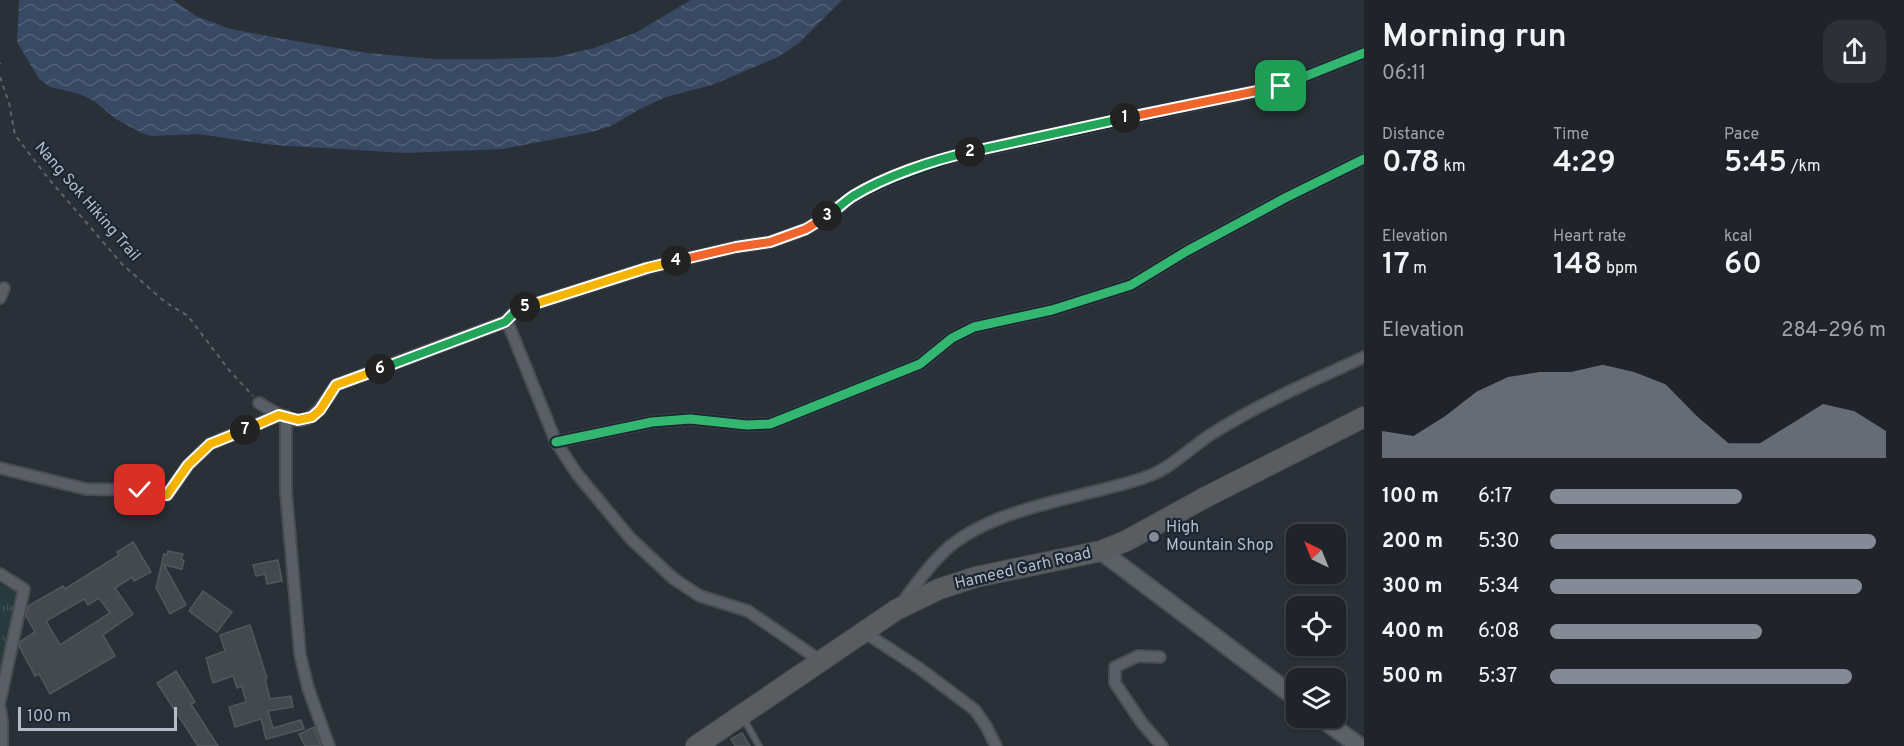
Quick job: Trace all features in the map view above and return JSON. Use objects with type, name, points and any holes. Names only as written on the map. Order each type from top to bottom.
[{"type":"highway","name":"Hameed Garh Road","points":[[696,746],[896,610],[939,590],[976,577],[1101,551],[1126,541],[1206,497],[1364,417]]},
{"type":"main road","points":[[1101,551],[1286,691]]},
{"type":"main road","points":[[1333,728],[1354,745]]},
{"type":"street","points":[[259,403],[282,416],[298,420],[312,417],[320,410],[336,385],[505,322],[518,309],[647,268],[736,247],[770,242],[806,229],[852,197],[889,179],[954,156],[1281,86],[1364,53]]},
{"type":"street","points":[[556,442],[652,422],[690,419],[747,425],[770,424],[920,364],[952,338],[974,327],[1052,310],[1131,285],[1197,246],[1364,159]]},
{"type":"street","points":[[505,322],[507,321],[556,442],[577,474],[631,539],[674,579],[700,596],[748,611],[821,661]]},
{"type":"street","points":[[896,610],[926,572],[949,548],[972,532],[1020,512],[1127,484],[1152,475],[1172,464],[1208,436],[1259,407],[1364,357]]},
{"type":"street","points":[[0,468],[86,489],[140,490],[167,495],[188,465],[210,444],[282,416]]},
{"type":"street","points":[[282,416],[300,654],[308,688],[329,746]]},
{"type":"street","points":[[0,574],[24,589],[0,701]]},
{"type":"street","points":[[864,632],[919,668],[975,710],[987,726],[996,746]]},
{"type":"street","points":[[1160,657],[1138,656],[1115,667],[1115,683],[1142,723],[1162,746]]},
{"type":"street","points":[[0,708],[3,722],[2,746]]},
{"type":"lane","points":[[742,715],[759,746]]},
{"type":"green space","points":[[0,584],[16,592],[0,701]]},
{"type":"water","points":[[19,0],[173,0],[196,16],[227,28],[278,38],[367,53],[435,59],[491,59],[556,57],[594,48],[635,33],[691,0],[842,0],[799,43],[778,57],[712,85],[666,97],[611,126],[592,132],[503,149],[405,153],[273,145],[198,134],[152,136],[142,133],[116,119],[94,101],[80,94],[50,87],[39,79],[17,42]]},
{"type":"building","points":[[133,542],[151,572],[134,581],[132,577],[115,588],[133,614],[103,635],[115,656],[50,694],[39,674],[35,676],[19,646],[21,641],[35,632],[26,616],[28,606],[63,586],[65,589],[119,555],[117,552]],"holes":[[[99,598],[110,613],[60,645],[46,621],[84,599],[88,605]]]},
{"type":"building","points":[[168,551],[183,554],[182,569],[164,565],[186,605],[170,614],[156,588],[164,554],[167,555]]},
{"type":"building","points":[[278,560],[282,581],[267,584],[265,574],[256,576],[253,565]]},
{"type":"building","points":[[203,591],[232,612],[217,632],[189,611]]},
{"type":"building","points":[[250,625],[267,678],[265,679],[270,699],[291,696],[293,707],[268,711],[273,728],[301,720],[304,729],[266,739],[261,719],[235,727],[229,707],[246,702],[242,686],[237,688],[233,676],[213,683],[206,658],[225,651],[220,635]]},
{"type":"building","points":[[176,671],[195,702],[191,704],[218,746],[198,746],[157,683]]},
{"type":"building","points":[[314,727],[321,746],[305,746],[299,734]]},
{"type":"building","points":[[742,733],[750,746],[735,746],[731,739]]},
{"type":"cycle path","points":[[505,322],[517,310],[647,268],[736,247],[770,242],[806,229],[853,197],[889,179],[954,156],[1281,86],[1364,53]]},
{"type":"cycle path","points":[[556,442],[652,422],[690,419],[747,425],[770,424],[920,364],[952,338],[974,327],[1052,310],[1131,285],[1187,251],[1285,198],[1364,159]]},
{"type":"place","name":"High Mountain Shop","points":[[1154,537]]},
{"type":"route","points":[[140,490],[167,495],[188,465],[210,444],[279,415],[306,420],[320,410],[336,385],[505,322],[518,309],[647,268],[736,247],[770,242],[806,229],[852,197],[889,179],[954,156],[1281,86]]}]
